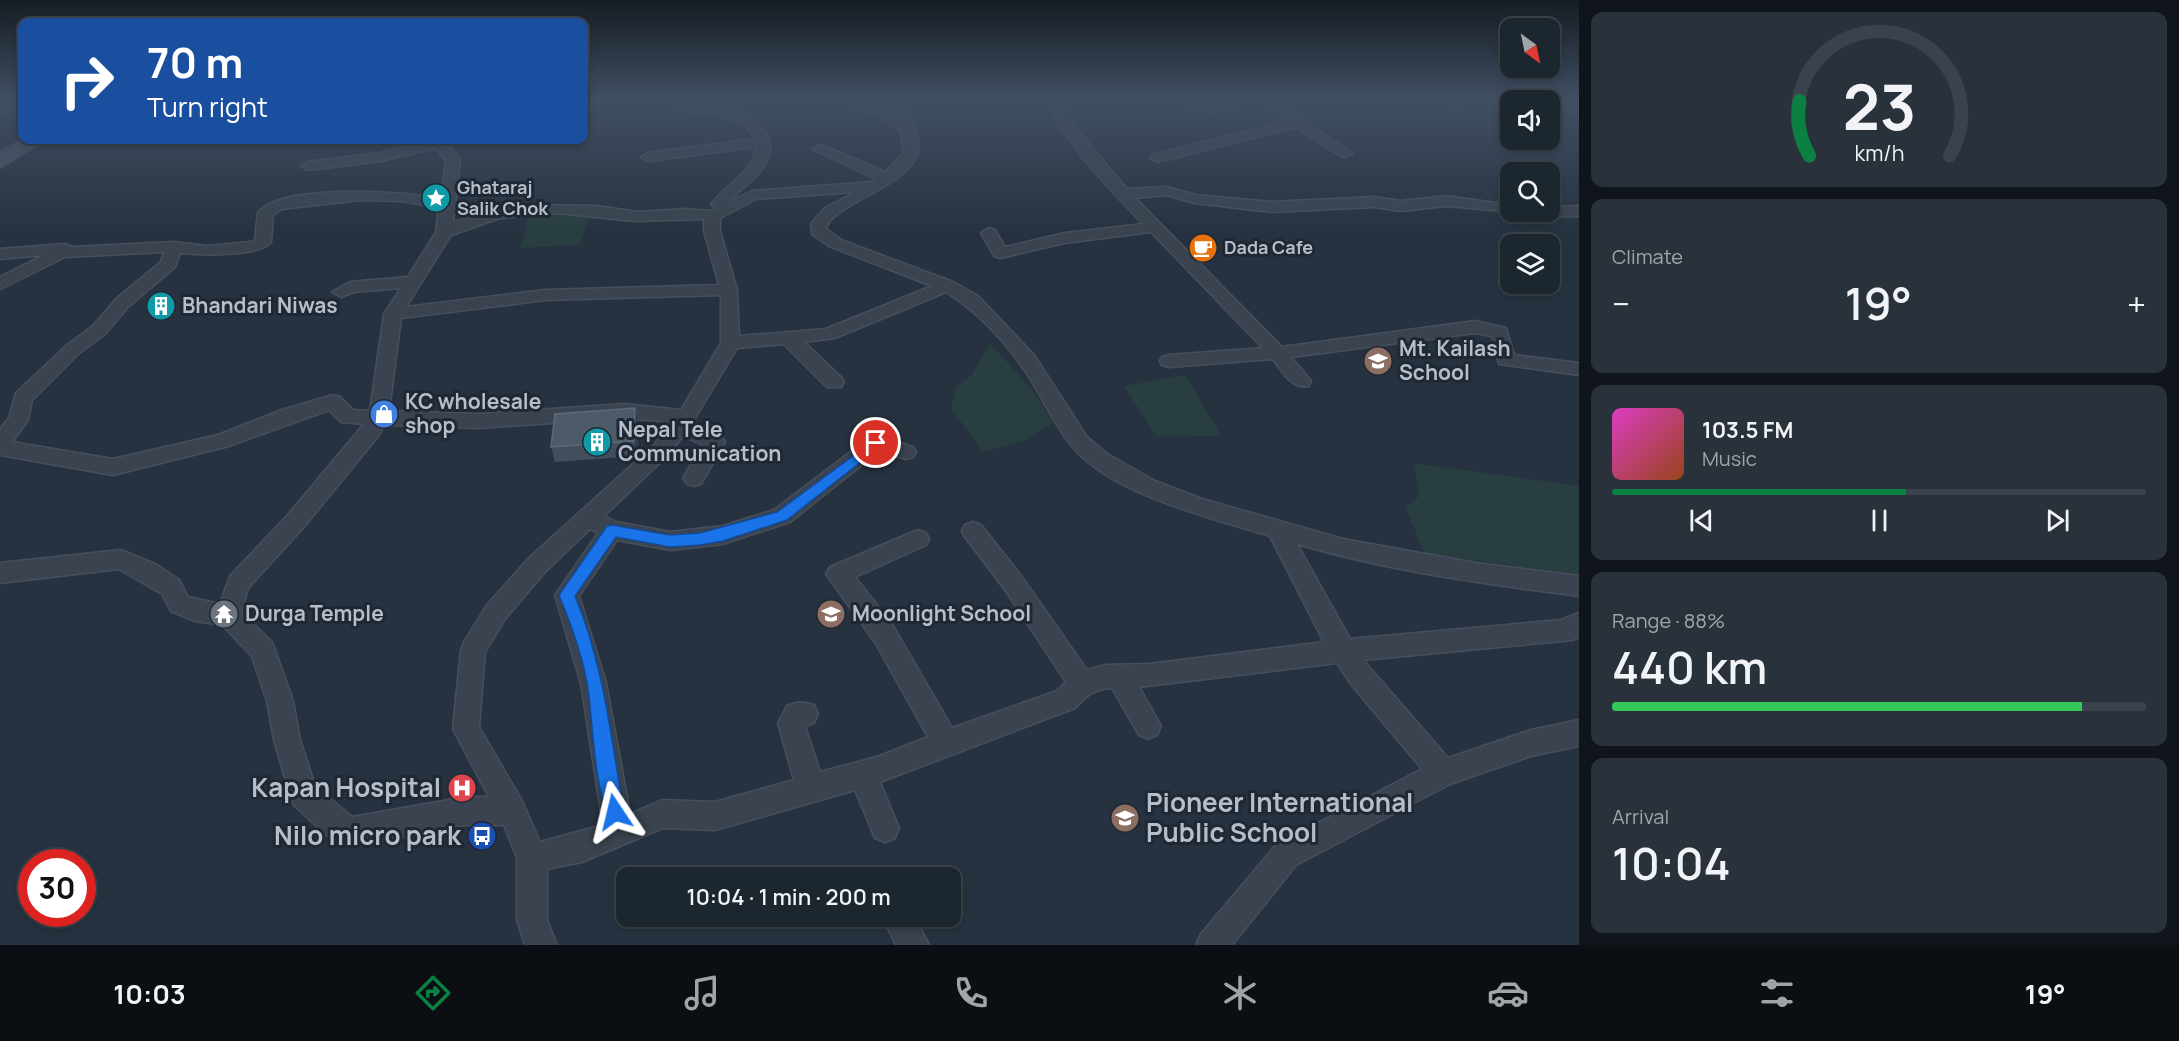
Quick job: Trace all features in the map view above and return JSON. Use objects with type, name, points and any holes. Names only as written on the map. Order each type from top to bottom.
[{"type":"main road","points":[[0,160],[28,144]]},
{"type":"street","points":[[308,166],[380,157],[427,144]]},
{"type":"street","points":[[228,615],[238,583],[295,522],[372,430],[376,419],[393,314],[444,232],[445,205],[453,159],[441,144]]},
{"type":"street","points":[[648,157],[747,144]]},
{"type":"street","points":[[541,945],[532,920],[532,858],[512,811],[466,729],[473,650],[496,612],[537,565],[661,450],[683,421],[730,343],[729,290],[712,231],[719,204],[741,184],[760,161],[763,144]]},
{"type":"street","points":[[909,144],[910,155],[882,182],[828,213],[821,219],[818,231],[836,243],[947,286],[972,300],[1001,328],[1027,359],[1080,442],[1100,459],[1147,487],[1197,506],[1386,558],[1476,573],[1579,586]]},
{"type":"street","points":[[1081,144],[1121,194],[1157,227],[1302,381]]},
{"type":"street","points":[[1157,158],[1212,144]]},
{"type":"street","points":[[1331,144],[1346,153]]},
{"type":"street","points":[[819,149],[882,182]]},
{"type":"street","points":[[444,232],[479,218],[522,209],[569,208],[635,217],[718,213],[753,195],[882,182]]},
{"type":"street","points":[[1121,194],[1166,191],[1195,200],[1271,207],[1374,202],[1401,206],[1446,201],[1500,208]]},
{"type":"street","points":[[0,284],[52,256],[65,252],[174,247],[207,251],[231,247],[254,247],[263,242],[266,213],[276,206],[296,202],[364,194],[416,197],[445,205]]},
{"type":"street","points":[[1560,212],[1579,212]]},
{"type":"street","points":[[989,233],[1000,253],[1065,238],[1157,227]]},
{"type":"street","points":[[174,247],[169,264],[123,302],[99,330],[72,350],[23,399],[18,420],[2,440],[2,448],[113,467],[222,441],[289,415],[333,402],[348,417],[376,419],[479,421],[624,411],[683,421],[715,442],[694,478]]},
{"type":"street","points":[[0,254],[56,249],[65,249],[65,252]]},
{"type":"street","points":[[341,292],[350,287],[415,282]]},
{"type":"street","points":[[730,343],[829,334],[871,319],[947,286]]},
{"type":"street","points":[[393,314],[545,295],[729,290]]},
{"type":"street","points":[[1169,361],[1278,353],[1475,327],[1500,332],[1506,360],[1579,369]]},
{"type":"street","points":[[790,339],[834,382]]},
{"type":"street","points":[[588,518],[612,530],[670,541],[723,535],[782,516],[876,443],[906,452]]},
{"type":"street","points":[[1278,529],[1359,675],[1443,773]]},
{"type":"street","points":[[612,530],[567,595],[580,627],[597,694],[599,723],[619,834]]},
{"type":"street","points":[[973,531],[1014,584],[1081,683]]},
{"type":"street","points":[[918,539],[838,574],[856,594],[888,640],[946,744]]},
{"type":"street","points":[[0,573],[121,559],[149,572],[171,587],[179,604],[195,611],[228,615],[263,650],[280,701],[288,740],[304,795],[335,824],[350,832],[466,811],[512,811]]},
{"type":"street","points":[[532,858],[582,847],[619,834],[662,814],[715,816],[862,774],[1066,700],[1081,683],[1119,676],[1344,651],[1561,631],[1572,629],[1579,623]]},
{"type":"street","points":[[1119,676],[1148,726]]},
{"type":"street","points":[[805,714],[796,715],[791,723],[811,789]]},
{"type":"street","points":[[1212,945],[1286,855],[1443,773],[1532,743],[1579,733]]},
{"type":"street","points":[[862,774],[885,828]]},
{"type":"street","points":[[903,927],[913,945]]},
{"type":"green space","points":[[526,212],[591,213],[580,245],[520,248],[527,225]]},
{"type":"green space","points":[[990,343],[1033,391],[1053,423],[1023,441],[983,452],[951,408],[957,386],[971,376]]},
{"type":"green space","points":[[1186,375],[1221,436],[1157,437],[1124,386]]},
{"type":"green space","points":[[1414,463],[1579,486],[1579,575],[1424,553],[1406,508],[1419,496]]},
{"type":"building","points":[[635,408],[634,441],[551,447],[555,414]]},
{"type":"place","name":"Ghataraj Salik Chok","points":[[436,198]]},
{"type":"place","name":"Dada Cafe","points":[[1203,248]]},
{"type":"place","name":"Bhandari Niwas","points":[[161,306]]},
{"type":"place","name":"Mt. Kailash School","points":[[1378,361]]},
{"type":"place","name":"KC wholesale shop","points":[[384,414]]},
{"type":"place","name":"Nepal Tele Communication","points":[[597,442]]},
{"type":"place","name":"Durga Temple","points":[[224,614]]},
{"type":"place","name":"Moonlight School","points":[[831,614]]},
{"type":"place","name":"Kapan Hospital","points":[[462,788]]},
{"type":"place","name":"Pioneer International Public School","points":[[1125,818]]},
{"type":"place","name":"Nilo micro park","points":[[482,836]]},
{"type":"route","points":[[615,812],[599,723],[597,694],[580,627],[567,595],[612,530],[670,541],[700,539],[723,535],[782,516],[876,443]]}]
